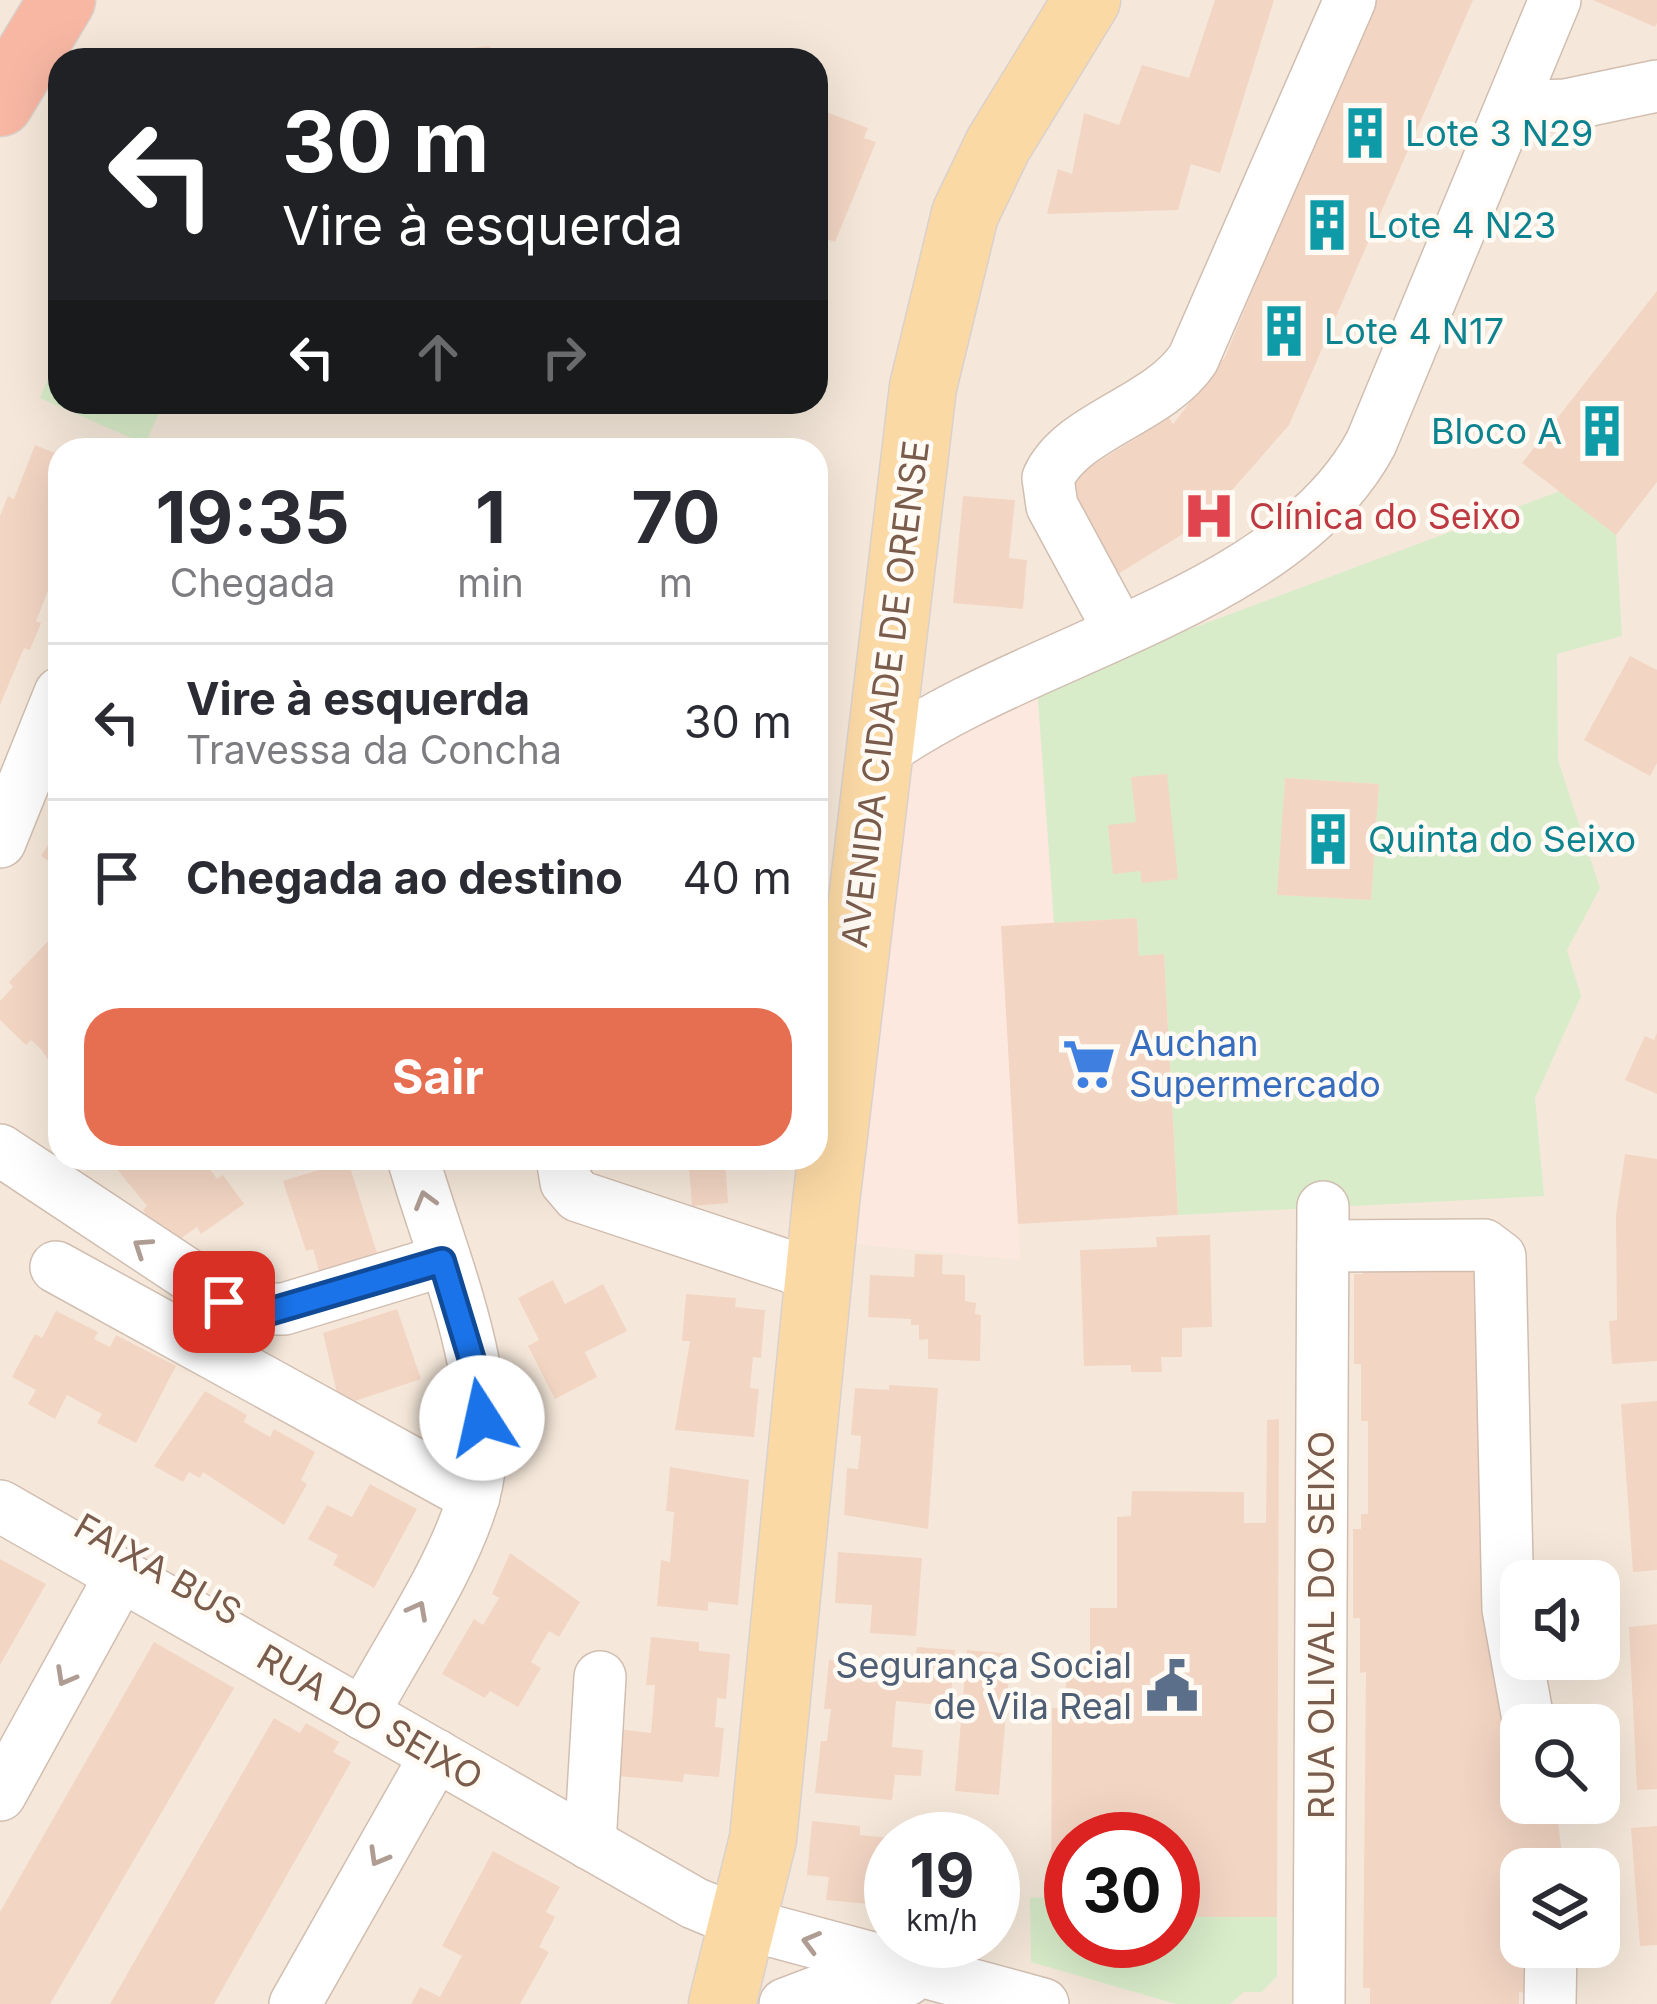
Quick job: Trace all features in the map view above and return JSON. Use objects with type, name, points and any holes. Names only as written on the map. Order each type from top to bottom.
[{"type":"highway","points":[[0,103],[62,0]]},
{"type":"main road","name":"AVENIDA CIDADE DE ORENSE","points":[[722,2004],[763,1839],[818,1276],[923,387],[965,214],[998,146],[1087,0]]},
{"type":"main road","name":"AVENIDA CIDADE DE ORENSE","points":[[683,2004],[708,1960],[742,1923]]},
{"type":"street","points":[[1119,630],[1052,506],[1048,478],[1066,452],[1160,394],[1193,358],[1350,0]]},
{"type":"street","points":[[876,757],[927,719],[1119,630],[1279,543],[1340,494],[1357,470],[1555,0]]},
{"type":"street","points":[[1512,106],[1566,105],[1657,86]]},
{"type":"street","points":[[894,615],[907,652],[930,677],[990,688]]},
{"type":"street","points":[[0,842],[48,722]]},
{"type":"street","points":[[0,1150],[217,1298],[249,1311],[284,1309],[442,1261]]},
{"type":"street","points":[[369,1703],[474,1497],[482,1451],[480,1401],[415,1170]]},
{"type":"street","points":[[565,1170],[568,1185],[586,1200],[818,1276]]},
{"type":"street","name":"RUA OLIVAL DO SEIXO","points":[[1319,2004],[1323,1227],[1484,1245],[1500,1257],[1508,1610],[1525,1704]]},
{"type":"street","points":[[56,1268],[474,1497]]},
{"type":"street","name":"FAIXA BUS","points":[[0,1480],[369,1703],[591,1830]]},
{"type":"street","name":"RUA DO SEIXO","points":[[0,1505],[122,1575],[369,1703],[436,1756],[591,1830],[694,1904],[742,1923],[1043,2004]]},
{"type":"street","points":[[0,1795],[122,1575]]},
{"type":"street","points":[[591,1830],[600,1677]]},
{"type":"street","points":[[295,2004],[436,1756]]},
{"type":"street","points":[[1550,1968],[1550,2004]]},
{"type":"street","points":[[785,2004],[853,1983],[960,1982]]},
{"type":"shaded area","points":[[0,0],[1657,0],[1657,2004],[0,2004]]},
{"type":"shaded area","points":[[1037,686],[1137,918],[1164,954],[1178,1215],[1018,1224],[1020,1260],[855,1244],[889,944],[896,748]]},
{"type":"green space","points":[[77,414],[159,414],[148,438],[131,438]]},
{"type":"green space","points":[[1560,491],[1616,535],[1622,636],[1557,654],[1558,760],[1600,888],[1567,950],[1581,996],[1535,1098],[1544,1196],[1178,1215],[1164,955],[1139,956],[1137,918],[1054,923],[1037,686]],"holes":[[[1285,778],[1379,784],[1371,900],[1278,895]]]},
{"type":"green space","points":[[1044,1897],[1044,1966],[1031,1962],[1030,1898]]},
{"type":"green space","points":[[1200,1917],[1277,1917],[1277,1976],[1262,1992],[1244,1992],[1230,2004],[1176,2004],[1052,1968],[1200,1968]]},
{"type":"building","points":[[1215,0],[1274,0],[1220,173],[1191,164],[1178,210],[1047,214],[1058,169],[1072,174],[1084,113],[1119,125],[1142,65],[1189,78]]},
{"type":"building","points":[[1373,0],[1473,0],[1289,425],[1221,503],[1225,508],[1118,574],[1062,484],[1169,418],[1173,424],[1225,357]]},
{"type":"building","points":[[1593,0],[1657,0],[1657,23],[1655,27]]},
{"type":"building","points":[[828,113],[868,128],[864,138],[876,142],[835,242],[828,239]]},
{"type":"building","name":"Bloco A","points":[[1657,291],[1657,482],[1616,535],[1522,463]]},
{"type":"building","points":[[35,445],[48,450],[48,591],[30,650],[24,648],[0,705],[0,516],[8,496],[14,499]]},
{"type":"building","points":[[963,496],[1015,500],[1009,558],[1027,560],[1023,609],[953,603]]},
{"type":"building","points":[[1630,656],[1657,670],[1657,763],[1650,776],[1584,740]]},
{"type":"building","points":[[1167,774],[1178,879],[1142,883],[1140,871],[1113,874],[1108,825],[1136,822],[1131,777]]},
{"type":"building","name":"Quinta do Seixo","points":[[1285,778],[1379,784],[1371,900],[1277,895]]},
{"type":"building","name":"Auchan Supermercado","points":[[1137,918],[1139,956],[1164,954],[1178,1215],[1018,1224],[1001,926]]},
{"type":"building","points":[[48,941],[48,1059],[31,1040],[26,1045],[0,1020],[0,1001],[13,987],[9,982]]},
{"type":"building","points":[[1657,1033],[1657,1094],[1625,1080],[1645,1036],[1654,1040]]},
{"type":"building","points":[[1625,1154],[1657,1159],[1657,1361],[1612,1364],[1609,1321],[1617,1320],[1616,1215]]},
{"type":"building","points":[[118,1170],[211,1170],[217,1179],[223,1175],[244,1204],[201,1234],[197,1227],[169,1247],[143,1210],[147,1206]]},
{"type":"building","points":[[319,1170],[351,1170],[377,1253],[319,1271],[313,1249],[306,1251],[283,1181]]},
{"type":"building","points":[[689,1170],[726,1170],[728,1203],[692,1206]]},
{"type":"building","points":[[1210,1235],[1212,1327],[1182,1328],[1182,1357],[1161,1357],[1162,1372],[1131,1372],[1131,1365],[1084,1366],[1080,1250],[1157,1247],[1156,1237]]},
{"type":"building","points":[[915,1254],[943,1255],[942,1274],[965,1275],[965,1301],[976,1303],[975,1314],[981,1315],[980,1361],[928,1359],[928,1339],[919,1340],[919,1325],[911,1325],[911,1319],[868,1317],[870,1275],[914,1277]]},
{"type":"building","points":[[1477,1259],[1500,1560],[1500,1680],[1510,1680],[1514,1704],[1500,1704],[1500,1824],[1558,1824],[1561,1848],[1500,1848],[1500,1968],[1529,1968],[1529,1993],[1519,1992],[1519,2004],[1370,2004],[1370,1988],[1363,1988],[1366,1672],[1360,1673],[1360,1618],[1353,1618],[1353,1529],[1361,1529],[1361,1514],[1368,1514],[1368,1421],[1361,1421],[1361,1364],[1354,1364],[1354,1274],[1363,1274],[1363,1260]]},
{"type":"building","points":[[553,1280],[565,1304],[603,1284],[627,1331],[585,1352],[597,1377],[555,1399],[528,1346],[539,1340],[518,1298]]},
{"type":"building","points":[[686,1294],[736,1298],[735,1307],[765,1310],[761,1358],[753,1357],[750,1388],[759,1389],[754,1437],[675,1430],[690,1341],[682,1341]]},
{"type":"building","points":[[397,1309],[421,1379],[340,1406],[323,1333]]},
{"type":"building","points":[[56,1311],[98,1332],[94,1339],[110,1347],[116,1335],[176,1366],[136,1443],[97,1423],[102,1414],[67,1395],[55,1419],[28,1404],[36,1390],[12,1377],[35,1334],[42,1338]]},
{"type":"building","points":[[889,1385],[938,1388],[928,1529],[844,1515],[847,1468],[858,1469],[860,1450],[861,1436],[851,1435],[855,1388],[889,1390]]},
{"type":"building","points":[[205,1391],[247,1415],[244,1422],[270,1437],[274,1429],[315,1452],[301,1480],[307,1484],[284,1525],[203,1472],[200,1478],[189,1472],[183,1482],[154,1466]]},
{"type":"building","points":[[1657,1401],[1657,1570],[1633,1572],[1621,1404]]},
{"type":"building","name":"Segurança Social de Vila Real","points":[[1279,1419],[1277,1917],[1200,1917],[1200,1812],[1052,1812],[1052,1708],[1066,1708],[1066,1663],[1090,1664],[1090,1608],[1117,1608],[1117,1517],[1131,1516],[1132,1491],[1244,1492],[1244,1523],[1266,1523],[1267,1420]]},
{"type":"building","points":[[670,1467],[749,1480],[738,1605],[708,1602],[708,1611],[657,1606],[661,1560],[670,1562],[674,1512],[666,1511]]},
{"type":"building","points":[[370,1484],[417,1509],[374,1588],[333,1565],[338,1555],[308,1539],[327,1505],[352,1517]]},
{"type":"building","points":[[838,1552],[922,1558],[916,1636],[870,1633],[872,1605],[835,1603]]},
{"type":"building","points":[[510,1553],[580,1602],[559,1637],[549,1631],[531,1662],[541,1668],[518,1707],[490,1691],[485,1698],[442,1674],[474,1619],[483,1625],[499,1598],[492,1594]]},
{"type":"building","points":[[0,1559],[46,1584],[0,1665]]},
{"type":"building","points":[[1657,1624],[1657,1789],[1637,1790],[1629,1627]]},
{"type":"building","points":[[651,1637],[699,1642],[699,1651],[730,1654],[726,1699],[717,1698],[715,1727],[724,1728],[719,1777],[684,1774],[683,1782],[606,1775],[610,1728],[651,1733],[655,1685],[646,1685]]},
{"type":"building","points":[[154,1642],[234,1688],[50,2004],[0,2004],[0,1912]]},
{"type":"building","points":[[917,1647],[955,1650],[950,1706],[896,1701],[892,1747],[923,1750],[921,1776],[895,1775],[892,1800],[815,1793],[821,1741],[827,1741],[831,1709],[824,1709],[829,1660],[915,1662]]},
{"type":"building","points":[[967,1650],[1011,1654],[999,1795],[955,1791]]},
{"type":"building","points":[[274,1718],[300,1733],[306,1723],[339,1742],[333,1752],[351,1762],[214,2004],[110,2004]]},
{"type":"building","points":[[812,1821],[860,1826],[864,1904],[826,1900],[829,1877],[807,1875]]},
{"type":"building","points":[[1657,1826],[1657,1945],[1640,1946],[1631,1828]]},
{"type":"building","points":[[493,1851],[560,1887],[546,1912],[555,1917],[539,1947],[549,1952],[520,2004],[411,2004],[420,1987],[440,1997],[462,1956],[442,1946]]},
{"type":"place","name":"Lote 3 N29","points":[[1365,133]]},
{"type":"place","name":"Lote 4 N23","points":[[1327,225]]},
{"type":"place","name":"Lote 4 N17","points":[[1284,331]]},
{"type":"place","name":"Bloco A","points":[[1602,431]]},
{"type":"place","name":"Clínica do Seixo","points":[[1209,516]]},
{"type":"place","name":"Quinta do Seixo","points":[[1328,839]]},
{"type":"place","name":"Auchan Supermercado","points":[[1089,1064]]},
{"type":"place","name":"Segurança Social de Vila Real","points":[[1172,1686]]},
{"type":"route","points":[[224,1302],[249,1311],[272,1311],[442,1261],[475,1370],[482,1418]]}]
